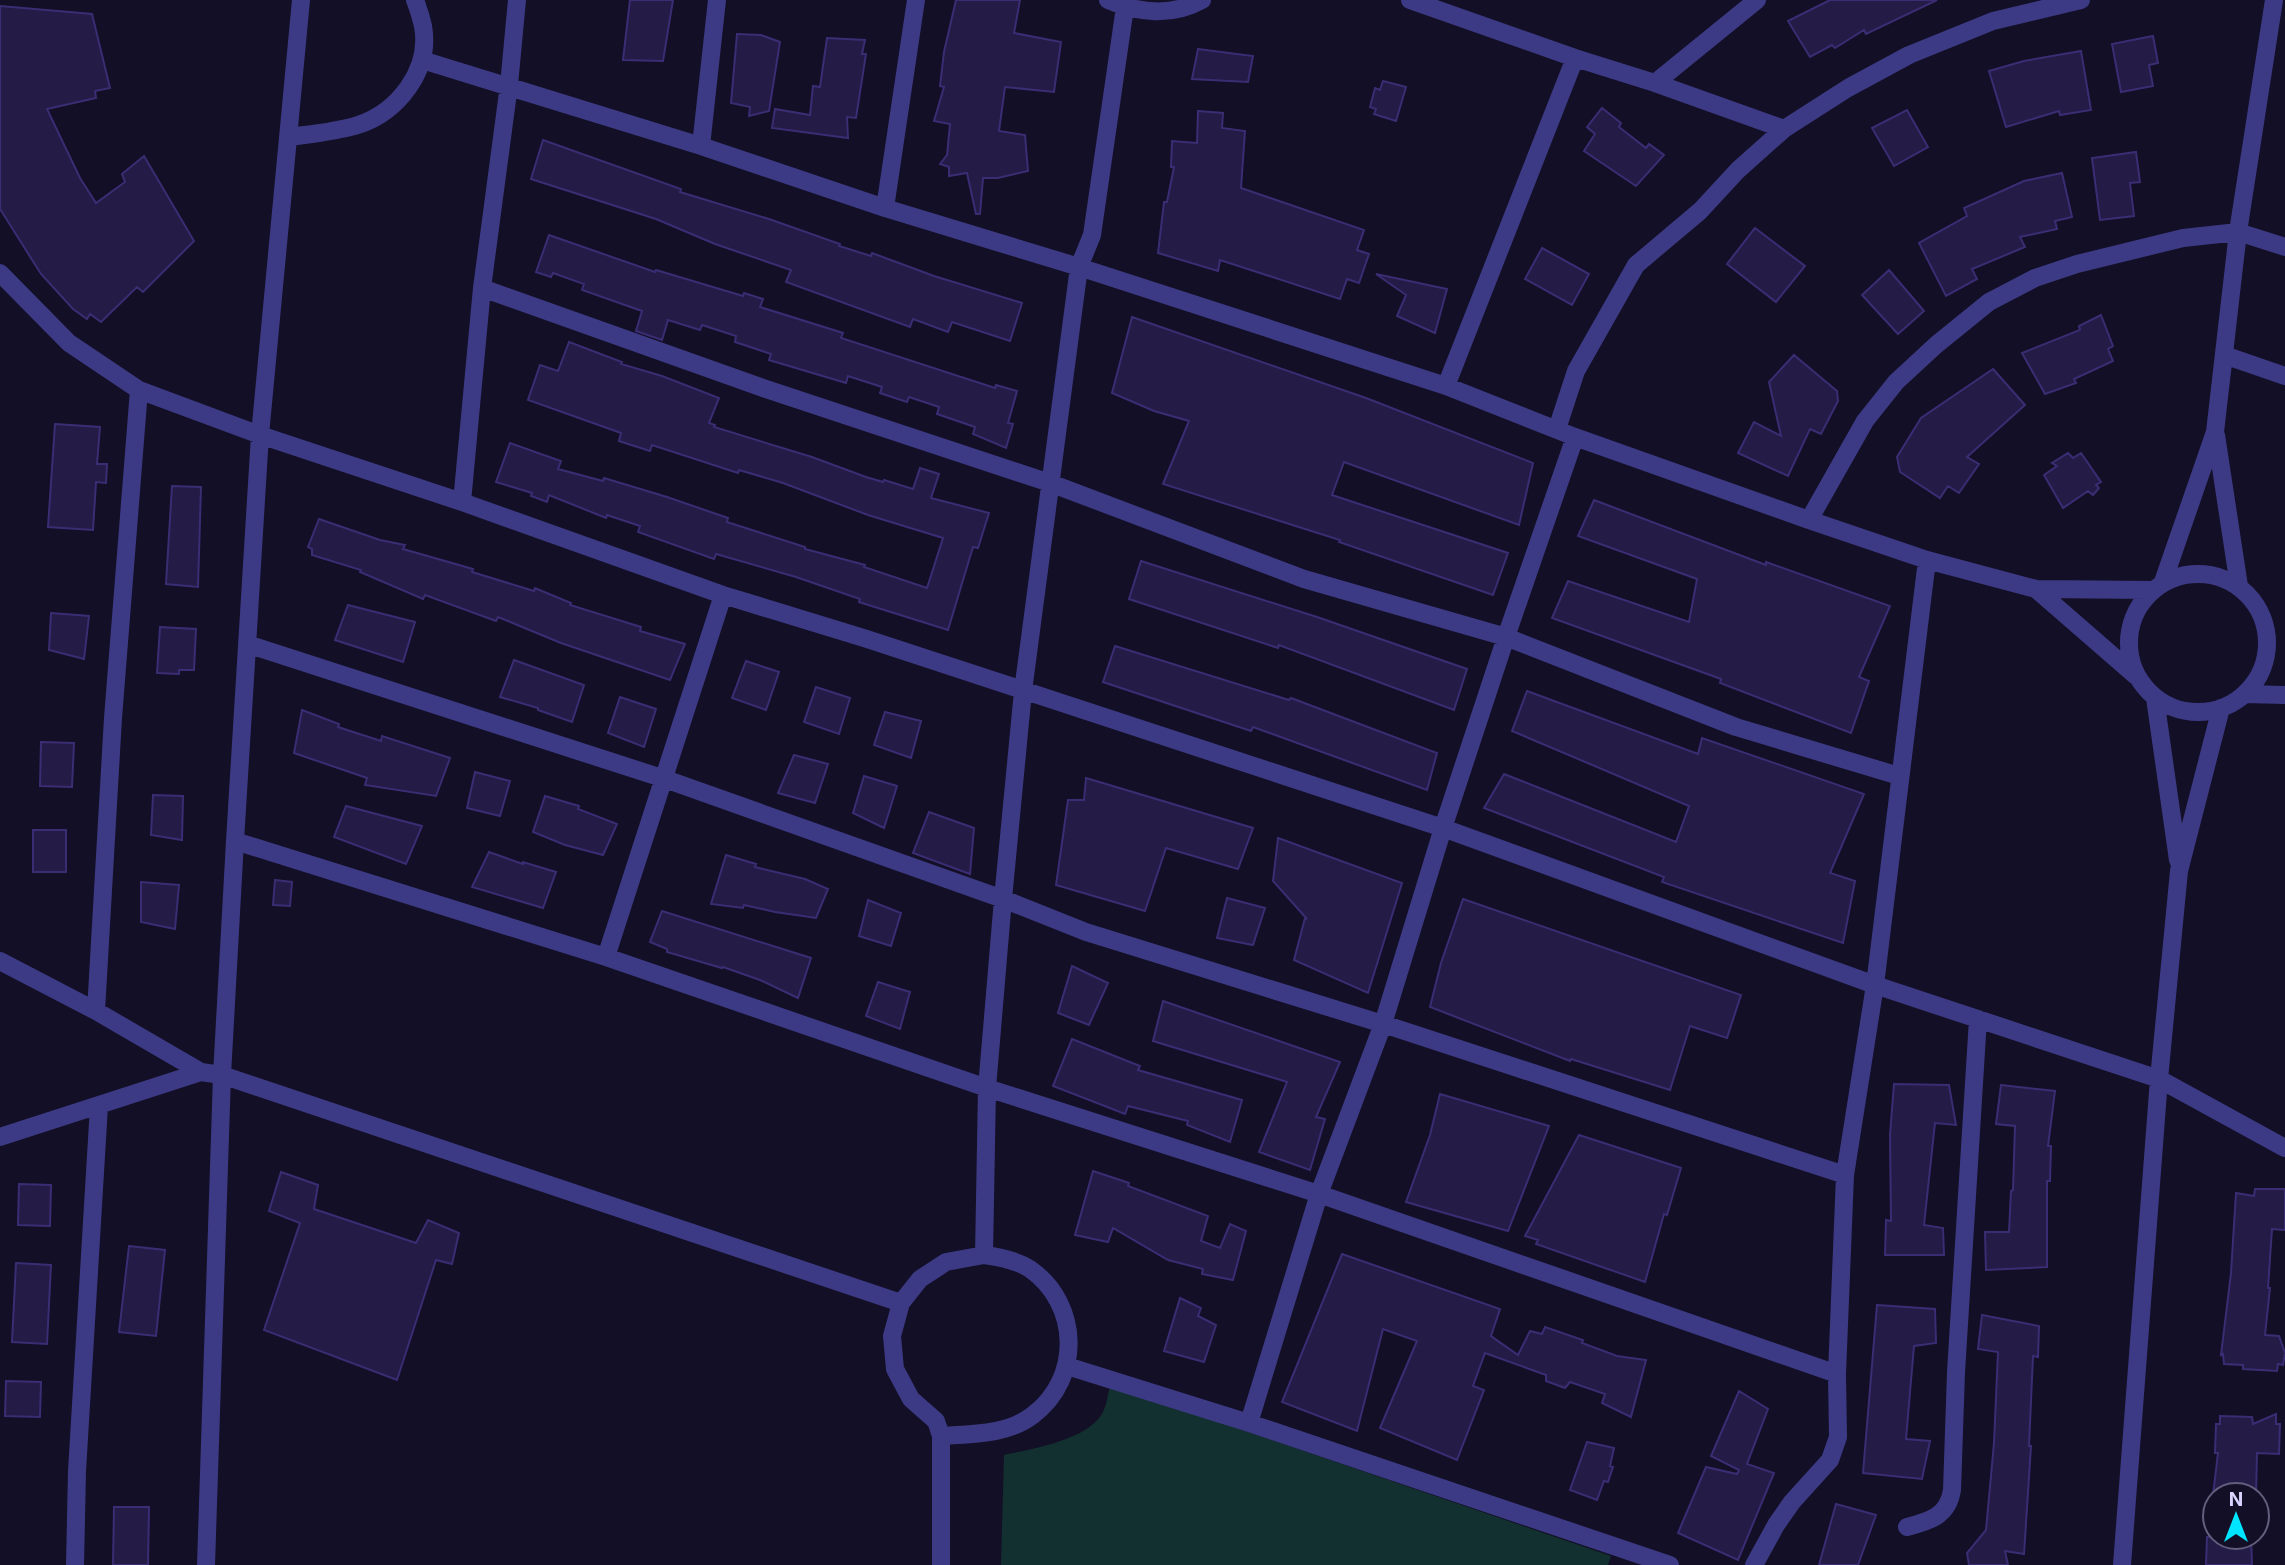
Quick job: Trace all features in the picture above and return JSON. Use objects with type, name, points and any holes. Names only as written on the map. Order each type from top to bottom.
[{"type":"street","points":[[206,1565],[222,1076],[235,841],[260,435],[301,0]]},
{"type":"street","points":[[289,137],[330,132],[360,124],[384,112],[407,91],[422,60],[424,28],[415,0]]},
{"type":"street","points":[[462,502],[482,288],[509,85],[517,0]]},
{"type":"street","points":[[701,146],[717,0]]},
{"type":"street","points":[[885,208],[916,0]]},
{"type":"street","points":[[984,1255],[987,1088],[1023,691],[1079,267],[1092,235],[1116,4],[1160,13],[1192,6],[1202,0]]},
{"type":"street","points":[[1410,0],[1432,3],[1574,58],[1655,83],[1784,129]]},
{"type":"street","points":[[1655,83],[1757,0]]},
{"type":"street","points":[[1557,429],[1576,371],[1636,265],[1700,211],[1738,170],[1784,129],[1848,88],[1909,55],[1993,21],[2081,0]]},
{"type":"street","points":[[2158,586],[2215,432],[2238,232],[2274,0]]},
{"type":"street","points":[[1446,386],[1574,58]]},
{"type":"street","points":[[422,60],[701,146],[885,208],[1079,267],[1446,386],[1575,436],[1927,560],[2036,589],[2158,586]]},
{"type":"street","points":[[1809,520],[1865,421],[1896,382],[1989,302],[2035,278],[2077,264],[2183,238],[2238,232],[2285,247]]},
{"type":"street","points":[[0,274],[69,343],[139,390],[260,435],[462,502],[723,595],[867,639],[1443,828],[1875,985],[2159,1079],[2285,1148]]},
{"type":"street","points":[[482,288],[766,389],[1050,483],[1304,579],[1506,637],[1736,727],[1899,776]]},
{"type":"street","points":[[2224,355],[2285,376]]},
{"type":"street","points":[[96,1011],[113,718],[139,390]]},
{"type":"street","points":[[2215,432],[2239,586]]},
{"type":"street","points":[[1249,1423],[1319,1194],[1383,1024],[1443,828],[1575,436]]},
{"type":"street","points":[[1754,1565],[1791,1502],[1830,1460],[1838,1437],[1837,1374],[1845,1175],[1875,985],[1927,560]]},
{"type":"street","points":[[2036,589],[2137,677],[2155,698],[2180,710],[2194,712],[2221,708],[2245,694],[2254,684],[2265,660],[2267,632],[2258,607],[2239,586],[2215,575],[2201,573],[2175,577],[2158,586],[2136,610],[2128,636],[2128,650],[2137,677]]},
{"type":"street","points":[[606,957],[723,595]]},
{"type":"street","points":[[2267,632],[2285,646]]},
{"type":"street","points":[[247,644],[664,779],[1086,932],[1383,1024],[1845,1175]]},
{"type":"street","points":[[2245,694],[2285,695]]},
{"type":"street","points":[[2155,698],[2179,871]]},
{"type":"street","points":[[2122,1565],[2159,1079],[2179,871],[2221,708]]},
{"type":"street","points":[[235,841],[606,957],[987,1088],[1319,1194],[1837,1374]]},
{"type":"street","points":[[0,961],[96,1011],[201,1072],[222,1076],[901,1303]]},
{"type":"street","points":[[1907,1527],[1930,1521],[1942,1513],[1947,1508],[1952,1490],[1957,1359],[1978,1019]]},
{"type":"street","points":[[0,1137],[201,1072]]},
{"type":"street","points":[[75,1565],[77,1471],[99,1106]]},
{"type":"street","points":[[941,1436],[990,1432],[1012,1427],[1032,1416],[1049,1401],[1067,1366],[1070,1335],[1063,1309],[1049,1286],[1028,1269],[1004,1258],[984,1255],[946,1262],[920,1279],[901,1303],[892,1336],[895,1369],[911,1399],[936,1421],[941,1436],[941,1565]]},
{"type":"street","points":[[1067,1366],[1249,1423],[1670,1565]]},
{"type":"green space","points":[[1110,1385],[1611,1556],[1608,1565],[1001,1565],[1004,1455],[1058,1442],[1085,1430],[1096,1422],[1103,1412]]},
{"type":"building","points":[[630,0],[673,0],[663,61],[623,60]]},
{"type":"building","points":[[956,0],[1020,0],[1014,33],[1061,42],[1054,92],[1005,87],[999,131],[1025,135],[1028,171],[998,178],[983,178],[980,214],[976,214],[967,173],[949,176],[949,167],[940,164],[947,155],[950,124],[934,121],[944,87],[940,86],[944,52]]},
{"type":"building","points":[[1830,0],[1937,0],[1866,34],[1864,30],[1835,48],[1832,45],[1810,57],[1788,21]]},
{"type":"building","points":[[0,6],[92,14],[110,88],[95,91],[96,98],[47,109],[80,178],[96,203],[125,182],[122,174],[144,156],[194,241],[143,292],[137,287],[101,322],[90,314],[87,319],[73,309],[41,274],[0,209]]},
{"type":"building","points":[[737,34],[761,35],[780,42],[769,111],[749,116],[750,107],[731,103]]},
{"type":"building","points":[[2153,36],[2158,63],[2149,65],[2153,86],[2121,92],[2112,44]]},
{"type":"building","points":[[827,38],[865,40],[862,54],[866,54],[856,118],[847,117],[848,138],[772,128],[775,109],[810,115],[813,86],[820,87]]},
{"type":"building","points":[[1198,49],[1253,56],[1248,82],[1192,79]]},
{"type":"building","points":[[2081,51],[2091,110],[2060,115],[2059,111],[2006,127],[1989,71],[2024,61]]},
{"type":"building","points":[[1383,81],[1406,87],[1396,121],[1374,114],[1376,109],[1370,107],[1375,88],[1380,90]]},
{"type":"building","points":[[1602,108],[1621,123],[1619,127],[1646,148],[1649,144],[1664,155],[1636,186],[1584,151],[1595,134],[1587,127]]},
{"type":"building","points":[[1907,110],[1928,147],[1894,166],[1872,128]]},
{"type":"building","points":[[1198,111],[1223,113],[1222,128],[1245,131],[1241,188],[1364,230],[1357,250],[1369,254],[1359,283],[1347,279],[1340,299],[1220,260],[1218,271],[1158,253],[1164,202],[1167,202],[1174,167],[1171,167],[1172,141],[1197,143]]},
{"type":"building","points":[[543,140],[681,189],[680,192],[769,219],[840,244],[839,246],[871,256],[872,253],[934,276],[1022,303],[1010,341],[952,322],[948,332],[913,319],[910,327],[786,282],[791,270],[715,244],[656,219],[531,179]]},
{"type":"building","points":[[2136,152],[2140,182],[2130,183],[2134,216],[2100,220],[2092,158]]},
{"type":"building","points":[[2062,173],[2072,217],[2055,221],[2057,229],[2020,237],[2025,247],[1972,269],[1977,279],[1946,296],[1919,243],[1967,216],[1964,208],[2024,181]]},
{"type":"building","points":[[1755,228],[1805,266],[1776,302],[1727,264]]},
{"type":"building","points":[[549,235],[655,272],[656,270],[743,296],[744,293],[763,299],[760,307],[843,333],[841,338],[995,388],[996,385],[1017,391],[1008,423],[1013,424],[1006,448],[973,434],[975,427],[937,414],[939,407],[909,397],[907,402],[880,393],[882,387],[848,376],[846,383],[769,360],[771,354],[735,342],[736,336],[702,325],[700,330],[668,320],[662,340],[636,331],[642,311],[582,290],[584,284],[553,273],[551,277],[536,272]]},
{"type":"building","points":[[1542,248],[1589,274],[1572,305],[1525,279]]},
{"type":"building","points":[[1889,270],[1924,311],[1898,334],[1862,295]]},
{"type":"building","points":[[1376,274],[1447,289],[1435,333],[1397,316],[1406,295]]},
{"type":"building","points":[[2101,315],[2113,346],[2108,349],[2113,361],[2074,379],[2076,383],[2045,394],[2022,353],[2080,330],[2079,326]]},
{"type":"building","points":[[1132,317],[1366,398],[1533,463],[1519,525],[1344,462],[1332,495],[1508,553],[1493,595],[1339,542],[1340,540],[1163,484],[1189,421],[1154,411],[1112,393]]},
{"type":"building","points":[[569,342],[622,362],[621,364],[662,376],[719,398],[709,423],[715,425],[714,427],[812,457],[866,477],[913,489],[920,468],[939,474],[931,498],[989,513],[978,548],[973,547],[948,630],[859,602],[860,599],[796,577],[716,554],[714,559],[638,532],[640,526],[607,515],[606,518],[549,495],[547,502],[531,496],[532,493],[496,482],[510,443],[561,461],[558,469],[603,481],[604,478],[667,497],[728,518],[727,522],[805,549],[865,565],[864,567],[927,588],[943,538],[868,515],[783,483],[739,470],[738,473],[652,445],[650,451],[619,441],[621,433],[528,400],[540,365],[558,371]]},
{"type":"building","points":[[1794,355],[1837,391],[1838,401],[1821,434],[1810,429],[1788,476],[1738,453],[1754,422],[1781,436],[1769,382]]},
{"type":"building","points":[[1993,369],[2025,405],[1967,457],[1979,464],[1959,493],[1948,486],[1940,498],[1900,472],[1897,457],[1921,418]]},
{"type":"building","points":[[55,424],[100,427],[97,464],[107,464],[106,483],[96,482],[93,530],[48,527]]},
{"type":"building","points":[[2068,453],[2073,458],[2081,453],[2101,482],[2096,485],[2099,488],[2093,495],[2088,491],[2063,508],[2044,475],[2057,466],[2052,463]]},
{"type":"building","points":[[172,486],[201,487],[198,587],[166,584]]},
{"type":"building","points":[[1594,500],[1766,565],[1766,562],[1890,606],[1859,677],[1869,681],[1851,733],[1720,683],[1721,679],[1552,618],[1568,581],[1689,622],[1697,579],[1578,536]]},
{"type":"building","points":[[319,519],[380,540],[405,545],[403,549],[473,569],[472,572],[534,591],[535,588],[571,603],[570,605],[641,627],[640,631],[685,644],[670,680],[561,643],[498,617],[496,621],[425,595],[423,599],[360,572],[361,570],[312,555],[312,549],[308,547]]},
{"type":"building","points":[[1141,561],[1317,617],[1467,669],[1454,710],[1279,645],[1278,648],[1129,599]]},
{"type":"building","points":[[348,605],[415,622],[403,662],[335,640]]},
{"type":"building","points":[[51,613],[89,616],[84,659],[49,650]]},
{"type":"building","points":[[160,627],[196,629],[194,670],[179,670],[179,674],[157,673]]},
{"type":"building","points":[[1115,646],[1289,700],[1291,698],[1437,753],[1427,790],[1253,727],[1251,731],[1103,682]]},
{"type":"building","points":[[514,660],[584,685],[572,722],[500,697]]},
{"type":"building","points":[[746,661],[779,672],[766,710],[732,698]]},
{"type":"building","points":[[816,687],[850,698],[839,734],[804,722]]},
{"type":"building","points":[[1527,691],[1698,754],[1702,738],[1864,794],[1830,873],[1855,881],[1843,943],[1662,882],[1664,877],[1484,808],[1504,774],[1676,842],[1689,806],[1512,731]]},
{"type":"building","points":[[620,697],[656,709],[644,747],[608,733]]},
{"type":"building","points":[[302,710],[339,724],[338,727],[381,741],[382,736],[450,758],[436,796],[365,785],[367,778],[294,753]]},
{"type":"building","points":[[885,712],[921,721],[911,758],[874,745]]},
{"type":"building","points":[[41,742],[74,743],[72,787],[40,786]]},
{"type":"building","points":[[794,755],[828,764],[815,803],[778,793]]},
{"type":"building","points":[[475,772],[510,781],[500,816],[467,808]]},
{"type":"building","points":[[864,776],[897,786],[884,828],[853,813]]},
{"type":"building","points":[[1086,778],[1253,828],[1238,869],[1166,848],[1145,911],[1056,885],[1068,800],[1084,800]]},
{"type":"building","points":[[153,795],[183,796],[182,840],[151,835]]},
{"type":"building","points":[[545,796],[579,806],[578,809],[617,824],[603,855],[565,845],[533,832]]},
{"type":"building","points":[[346,806],[422,826],[406,864],[334,837]]},
{"type":"building","points":[[929,812],[974,828],[970,874],[913,853]]},
{"type":"building","points":[[33,830],[66,830],[66,872],[33,872]]},
{"type":"building","points":[[1278,838],[1402,883],[1368,993],[1294,960],[1305,918],[1307,919],[1273,881]]},
{"type":"building","points":[[489,852],[556,872],[543,908],[472,887]]},
{"type":"building","points":[[726,855],[756,864],[755,867],[805,879],[828,889],[816,918],[744,905],[743,908],[711,904]]},
{"type":"building","points":[[275,880],[292,882],[290,906],[273,905]]},
{"type":"building","points":[[141,882],[179,885],[175,929],[141,922]]},
{"type":"building","points":[[1227,898],[1265,908],[1253,945],[1217,938]]},
{"type":"building","points":[[1463,899],[1741,995],[1727,1038],[1690,1026],[1670,1090],[1571,1059],[1570,1061],[1430,1007],[1441,963]]},
{"type":"building","points":[[868,900],[901,913],[891,946],[859,936]]},
{"type":"building","points":[[662,911],[811,958],[798,998],[760,980],[667,952],[667,949],[650,942]]},
{"type":"building","points":[[1072,966],[1108,983],[1089,1025],[1058,1013]]},
{"type":"building","points":[[878,982],[910,992],[900,1029],[866,1016]]},
{"type":"building","points":[[1163,1001],[1340,1062],[1316,1117],[1325,1119],[1310,1170],[1259,1152],[1287,1082],[1153,1041]]},
{"type":"building","points":[[1072,1039],[1140,1066],[1138,1070],[1242,1100],[1230,1142],[1187,1125],[1188,1121],[1128,1106],[1125,1114],[1053,1086]]},
{"type":"building","points":[[1894,1084],[1949,1085],[1956,1125],[1935,1123],[1924,1225],[1943,1228],[1944,1255],[1885,1255],[1886,1220],[1891,1221],[1890,1135]]},
{"type":"building","points":[[2001,1085],[2055,1091],[2048,1146],[2051,1146],[2050,1181],[2047,1181],[2047,1267],[1986,1270],[1985,1232],[2009,1232],[2013,1190],[2015,1126],[1996,1124]]},
{"type":"building","points":[[1440,1094],[1549,1126],[1508,1231],[1406,1202],[1430,1135]]},
{"type":"building","points":[[1579,1135],[1681,1168],[1667,1215],[1664,1214],[1645,1282],[1536,1244],[1538,1240],[1525,1236]]},
{"type":"building","points":[[1093,1171],[1208,1216],[1201,1241],[1220,1248],[1230,1224],[1246,1231],[1233,1280],[1202,1274],[1203,1269],[1168,1260],[1113,1228],[1108,1242],[1075,1235]]},
{"type":"building","points":[[281,1172],[318,1185],[314,1209],[416,1243],[428,1220],[459,1233],[452,1264],[436,1260],[397,1380],[264,1330],[300,1223],[269,1211]]},
{"type":"building","points":[[19,1184],[51,1185],[50,1226],[18,1225]]},
{"type":"building","points":[[2255,1189],[2285,1189],[2285,1230],[2272,1229],[2265,1335],[2279,1336],[2285,1353],[2283,1365],[2278,1364],[2277,1371],[2243,1369],[2243,1365],[2224,1364],[2223,1354],[2221,1355],[2231,1273],[2236,1193],[2254,1196]]},
{"type":"building","points":[[129,1246],[165,1250],[156,1336],[119,1332]]},
{"type":"building","points":[[1342,1254],[1500,1309],[1491,1336],[1518,1355],[1530,1331],[1542,1334],[1545,1327],[1583,1340],[1582,1343],[1617,1356],[1646,1360],[1631,1417],[1602,1403],[1605,1394],[1570,1382],[1565,1388],[1546,1381],[1546,1375],[1485,1353],[1473,1386],[1484,1390],[1457,1460],[1380,1428],[1417,1341],[1383,1329],[1357,1431],[1282,1402]]},
{"type":"building","points":[[16,1263],[51,1265],[47,1344],[12,1342]]},
{"type":"building","points":[[1180,1298],[1201,1308],[1198,1316],[1216,1325],[1204,1362],[1164,1351]]},
{"type":"building","points":[[1877,1305],[1935,1309],[1936,1343],[1914,1346],[1906,1439],[1930,1441],[1922,1479],[1863,1473]]},
{"type":"building","points":[[1982,1315],[2039,1326],[2038,1357],[2033,1356],[2024,1554],[2005,1551],[2008,1565],[1969,1565],[1967,1553],[1986,1530],[1994,1443],[1998,1352],[1978,1349]]},
{"type":"building","points":[[6,1381],[41,1382],[40,1417],[5,1416]]},
{"type":"building","points":[[1739,1391],[1768,1409],[1747,1464],[1774,1473],[1738,1560],[1678,1533],[1706,1467],[1737,1474],[1739,1470],[1711,1456]]},
{"type":"building","points":[[2276,1414],[2276,1424],[2280,1424],[2279,1454],[2257,1453],[2256,1481],[2215,1481],[2218,1453],[2215,1453],[2216,1424],[2220,1424],[2220,1416],[2252,1417],[2253,1424]]},
{"type":"building","points":[[1587,1442],[1614,1448],[1610,1466],[1613,1467],[1597,1500],[1570,1490]]},
{"type":"building","points":[[1836,1504],[1876,1515],[1858,1565],[1819,1565]]},
{"type":"building","points":[[114,1507],[149,1507],[148,1565],[113,1565]]},
{"type":"building","points":[[2206,1551],[2252,1551],[2252,1565],[2206,1565]]}]
